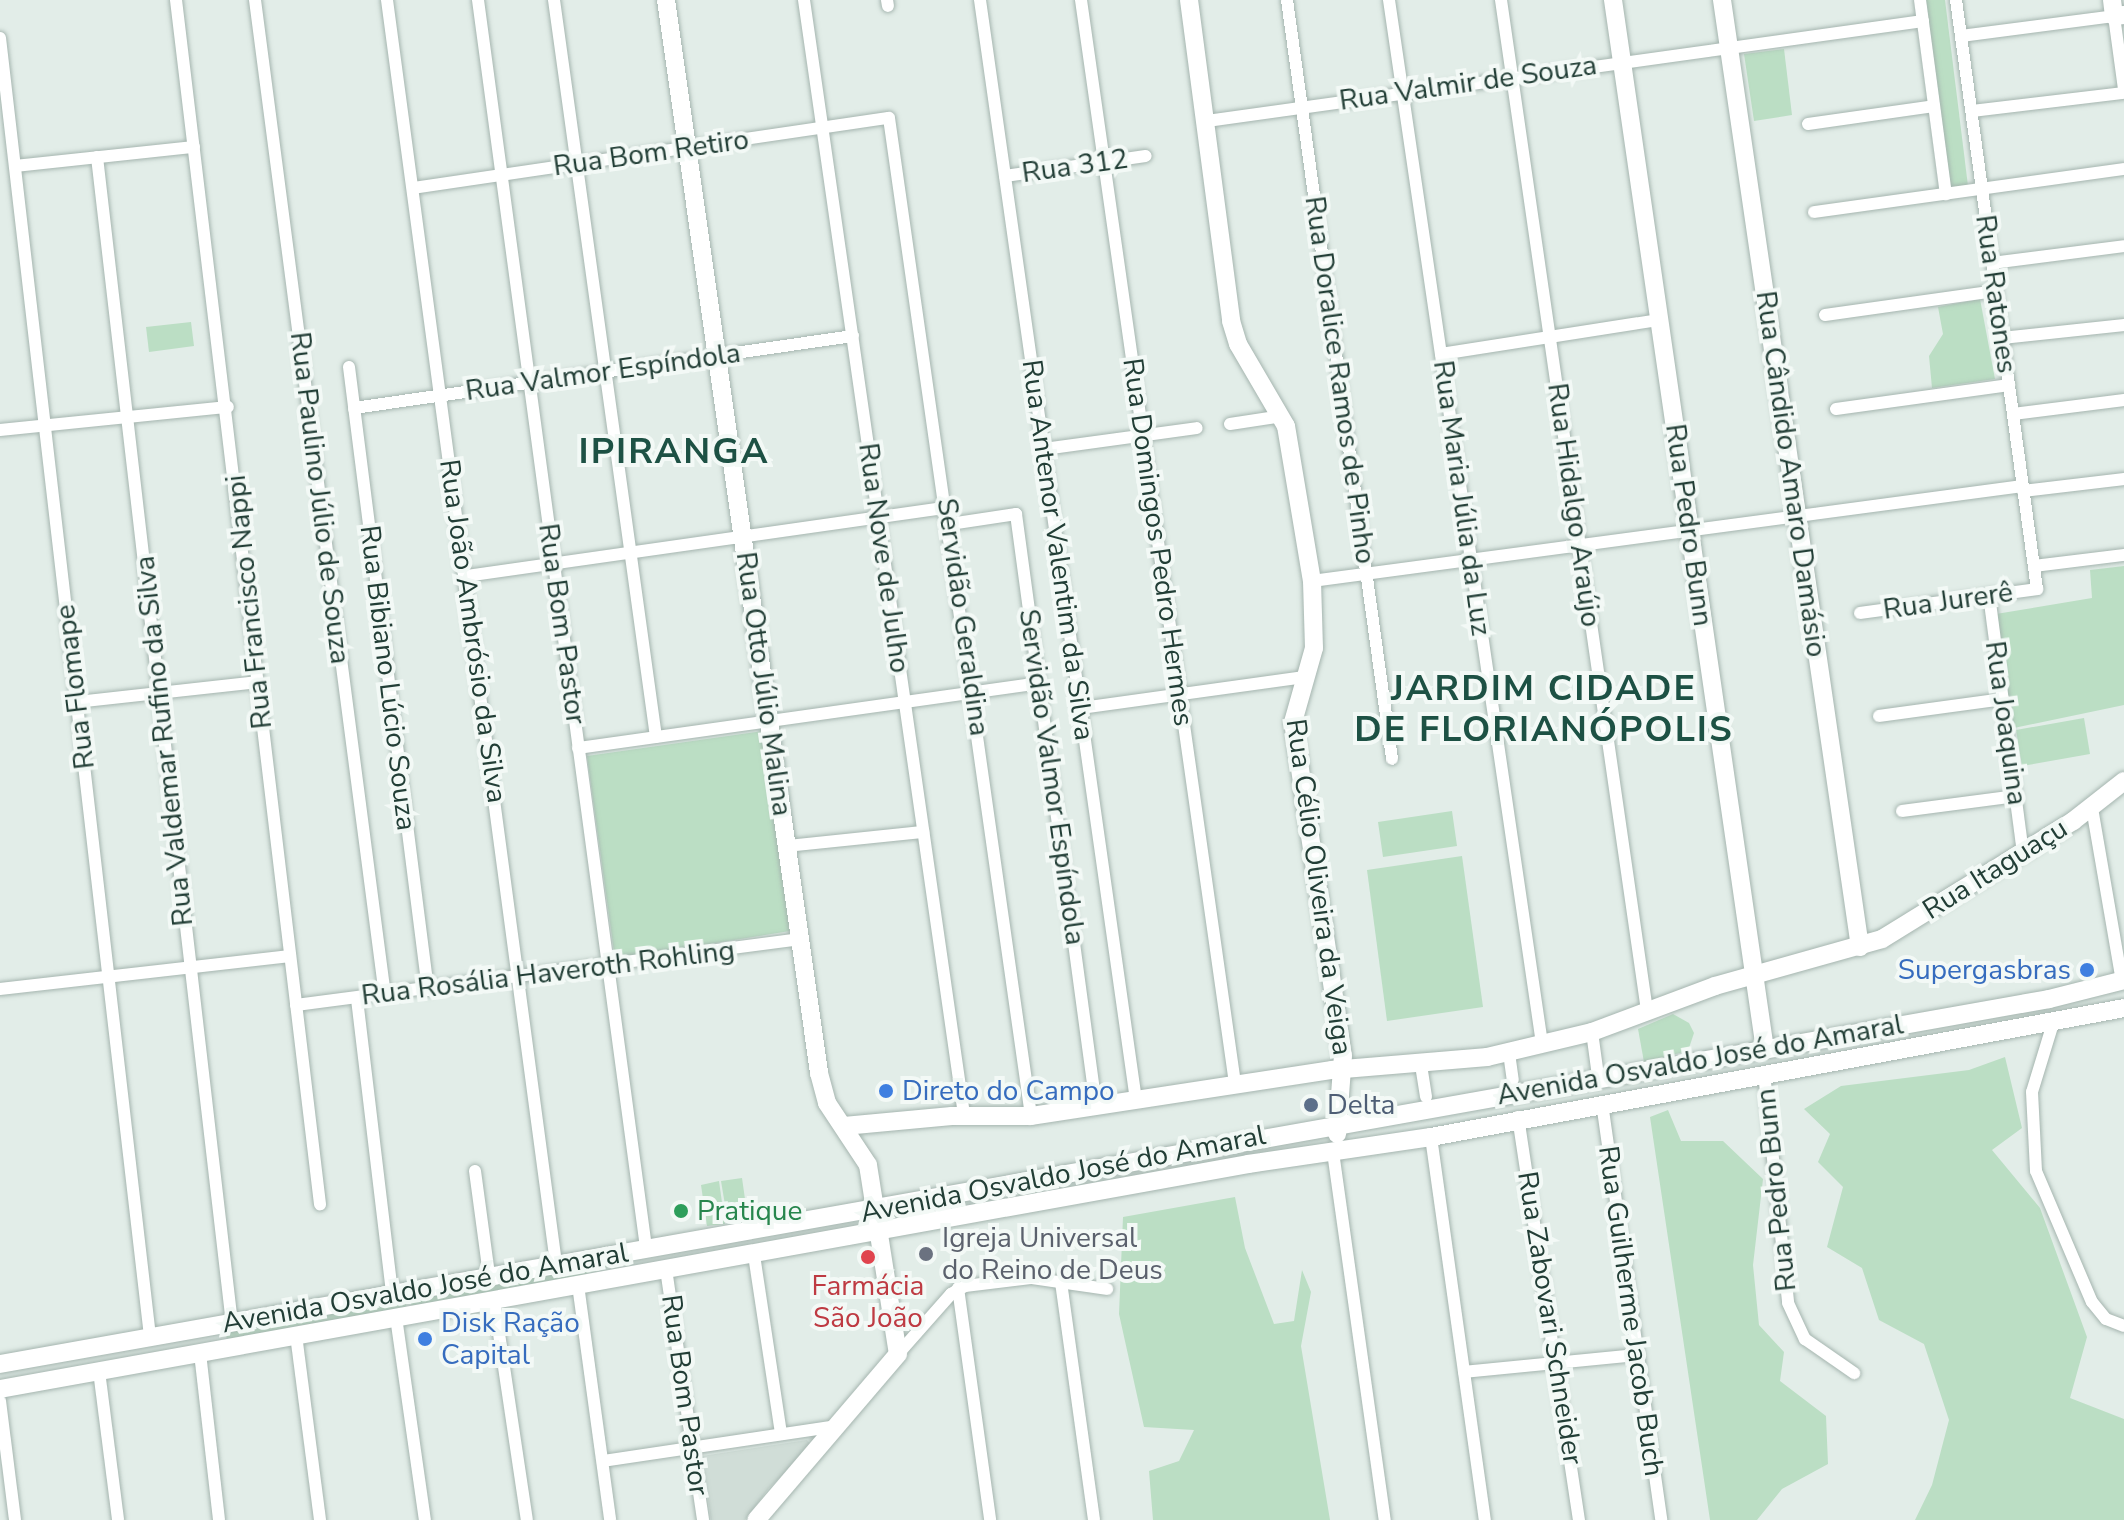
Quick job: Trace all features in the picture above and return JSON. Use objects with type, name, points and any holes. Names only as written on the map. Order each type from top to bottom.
[{"type":"main road","name":"Rua Otto Júlio Malina","points":[[666,0],[821,1085],[862,1151],[876,1209],[898,1354]]},
{"type":"main road","name":"Rua Célio Oliveira da Veiga","points":[[1189,0],[1233,331],[1282,416],[1312,581],[1314,648],[1293,722],[1343,1070],[1340,1125]]},
{"type":"main road","name":"Rua Pedro Bunn","points":[[1613,0],[1765,1049]]},
{"type":"main road","name":"Rua Cândido Amaro Damásio","points":[[1722,0],[1860,947]]},
{"type":"main road","name":"Rua Itaguaçu","points":[[844,1126],[964,1115],[1031,1116],[1235,1084],[1509,1053],[1592,1032],[1754,975],[1860,947],[1891,933],[2092,808],[2124,781]]},
{"type":"main road","name":"Avenida Osvaldo José do Amaral","points":[[0,1364],[232,1324],[489,1274],[1198,1151],[1243,1139],[1340,1125],[1598,1076],[2049,999],[2123,980]]},
{"type":"main road","points":[[1987,1034],[1979,1023],[1985,1016],[2025,1009],[2049,999]]},
{"type":"main road","name":"Avenida Osvaldo José do Amaral","points":[[0,1389],[1299,1157],[1431,1137],[1518,1117],[1987,1034],[2124,1005]]},
{"type":"main road","points":[[1431,1137],[1479,1120],[1481,1107],[1468,1102]]},
{"type":"main road","points":[[1299,1157],[1330,1146],[1340,1125]]},
{"type":"main road","points":[[1152,1183],[1145,1168],[1198,1151]]},
{"type":"main road","points":[[578,1285],[640,1267],[646,1248]]},
{"type":"main road","points":[[54,1379],[48,1366],[55,1354]]},
{"type":"main road","points":[[756,1520],[775,1492],[839,1425],[898,1354]]},
{"type":"street","name":"Rua Francisco Nappi","points":[[176,0],[228,407],[257,682],[320,1204]]},
{"type":"street","name":"Rua Paulino Júlio de Souza","points":[[255,0],[385,995]]},
{"type":"street","name":"Rua João Ambrósio da Silva","points":[[387,0],[521,979],[556,1263]]},
{"type":"street","name":"Rua Bom Pastor","points":[[478,0],[646,1248]]},
{"type":"street","points":[[554,0],[656,737]]},
{"type":"street","name":"Rua Nove de Julho","points":[[804,0],[964,1115]]},
{"type":"street","name":"Rua Antenor Valentim da Silva","points":[[980,0],[1136,1100]]},
{"type":"street","name":"Rua Domingos Pedro Hermes","points":[[1081,0],[1235,1084]]},
{"type":"street","name":"Rua Doralice Ramos de Pinho","points":[[1287,0],[1392,759]]},
{"type":"street","name":"Rua Maria Júlia da Luz","points":[[1389,0],[1542,1044]]},
{"type":"street","name":"Rua Hidalgo Araújo","points":[[1501,0],[1647,1011]]},
{"type":"street","points":[[1920,0],[1946,194]]},
{"type":"street","name":"Rua Ratones","points":[[1956,0],[2037,589]]},
{"type":"street","points":[[1961,36],[2117,11],[2124,91],[1972,111]]},
{"type":"street","name":"Rua Valmir de Souza","points":[[1207,121],[1923,21]]},
{"type":"street","name":"Rua Flomape","points":[[0,38],[150,1336]]},
{"type":"street","points":[[1808,124],[1934,106]]},
{"type":"street","name":"Rua Bom Retiro","points":[[413,188],[889,118]]},
{"type":"street","name":"Servidão Geraldina","points":[[889,118],[948,507],[1031,1116]]},
{"type":"street","points":[[15,166],[194,147]]},
{"type":"street","name":"Rua 312","points":[[1005,176],[1146,156]]},
{"type":"street","name":"Rua Valdemar Rufino da Silva","points":[[97,157],[232,1324]]},
{"type":"street","points":[[1814,212],[2124,169]]},
{"type":"street","points":[[1992,263],[2124,246]]},
{"type":"street","points":[[1825,315],[1996,291]]},
{"type":"street","points":[[1441,354],[1659,320]]},
{"type":"street","points":[[2002,338],[2124,325]]},
{"type":"street","name":"Rua Valmor Espíndola","points":[[354,408],[853,336]]},
{"type":"street","name":"Rua Bibiano Lúcio Souza","points":[[349,367],[428,990]]},
{"type":"street","points":[[1836,409],[2009,385]]},
{"type":"street","points":[[2013,414],[2124,400]]},
{"type":"street","points":[[0,430],[228,407]]},
{"type":"street","points":[[1230,424],[1282,416]]},
{"type":"street","points":[[1044,449],[1197,428]]},
{"type":"street","points":[[1312,581],[1797,516],[2124,479]]},
{"type":"street","points":[[466,576],[948,507]]},
{"type":"street","name":"Servidão Valmor Espíndola","points":[[950,524],[1016,514],[1096,1106]]},
{"type":"street","points":[[2034,566],[2124,555]]},
{"type":"street","name":"Rua Jurerê","points":[[1860,613],[2037,589]]},
{"type":"street","name":"Rua Joaquina","points":[[1989,595],[2023,852]]},
{"type":"street","points":[[1081,708],[1304,677]]},
{"type":"street","points":[[77,702],[257,682]]},
{"type":"street","points":[[578,748],[1039,683]]},
{"type":"street","points":[[1879,716],[2003,699]]},
{"type":"street","points":[[1902,811],[2016,796]]},
{"type":"street","points":[[2092,808],[2123,980]]},
{"type":"street","points":[[787,846],[923,832]]},
{"type":"street","name":"Rua Rosália Haveroth Rohling","points":[[296,1005],[608,968],[801,939]]},
{"type":"street","points":[[0,989],[290,956]]},
{"type":"street","points":[[357,999],[392,1292]]},
{"type":"street","points":[[2054,1020],[2032,1092],[2036,1171],[2092,1302],[2106,1319],[2124,1326]]},
{"type":"street","points":[[1592,1032],[1598,1076]]},
{"type":"street","points":[[1509,1053],[1513,1080]]},
{"type":"street","points":[[1421,1065],[1426,1097]]},
{"type":"street","name":"Rua Pedro Bunn","points":[[1764,1073],[1788,1303],[1805,1339],[1854,1373]]},
{"type":"street","name":"Rua Guilherme Jacob Buch","points":[[1602,1103],[1661,1520]]},
{"type":"street","name":"Rua Zabovari Schneider","points":[[1518,1117],[1579,1520]]},
{"type":"street","points":[[1431,1137],[1485,1520]]},
{"type":"street","points":[[1333,1152],[1385,1520]]},
{"type":"street","points":[[475,1171],[489,1274]]},
{"type":"street","points":[[754,1255],[781,1434]]},
{"type":"street","name":"Rua Bom Pastor","points":[[666,1269],[703,1520]]},
{"type":"street","points":[[898,1354],[958,1288],[1018,1278],[1107,1289]]},
{"type":"street","points":[[1061,1282],[1094,1520]]},
{"type":"street","points":[[578,1285],[610,1520]]},
{"type":"street","points":[[958,1288],[990,1520]]},
{"type":"street","points":[[494,1300],[527,1520]]},
{"type":"street","points":[[396,1317],[425,1520]]},
{"type":"street","points":[[296,1335],[320,1520]]},
{"type":"street","points":[[200,1353],[219,1520]]},
{"type":"street","points":[[1464,1372],[1638,1355]]},
{"type":"street","points":[[99,1371],[118,1520]]},
{"type":"street","points":[[0,1401],[15,1520]]},
{"type":"street","points":[[603,1461],[839,1425]]},
{"type":"shaded area","points":[[807,1440],[812,1446],[769,1488],[745,1520],[711,1520],[702,1456]]},
{"type":"green space","points":[[1925,0],[1945,0],[1968,186],[1951,189]]},
{"type":"green space","points":[[1784,49],[1792,115],[1754,121],[1744,54]]},
{"type":"green space","points":[[1980,299],[1995,379],[1932,388],[1929,356],[1943,334],[1938,307]]},
{"type":"green space","points":[[191,322],[194,346],[149,352],[146,327]]},
{"type":"green space","points":[[2124,566],[2124,705],[2009,729],[1996,614],[2092,598],[2090,570]]},
{"type":"green space","points":[[2084,718],[2090,754],[2022,766],[2016,730]]},
{"type":"green space","points":[[763,731],[790,931],[615,959],[587,756]]},
{"type":"green space","points":[[1452,811],[1457,846],[1383,857],[1378,822]]},
{"type":"green space","points":[[1462,856],[1483,1007],[1387,1021],[1367,870]]},
{"type":"green space","points":[[1673,1014],[1689,1023],[1694,1033],[1688,1051],[1644,1062],[1638,1029]]},
{"type":"green space","points":[[2005,1057],[2022,1128],[1992,1150],[2040,1208],[2087,1337],[2070,1398],[2124,1419],[2124,1520],[1915,1520],[1932,1485],[1949,1420],[1924,1344],[1879,1320],[1862,1268],[1827,1247],[1843,1187],[1818,1162],[1830,1134],[1804,1109],[1841,1086],[1969,1070]]},
{"type":"green space","points":[[1668,1110],[1681,1141],[1723,1141],[1763,1179],[1753,1265],[1759,1325],[1784,1352],[1780,1381],[1826,1416],[1828,1464],[1782,1489],[1757,1520],[1710,1520],[1650,1117]]},
{"type":"green space","points":[[742,1178],[748,1220],[728,1223],[721,1181]]},
{"type":"green space","points":[[719,1181],[725,1224],[707,1226],[701,1185]]},
{"type":"green space","points":[[1235,1197],[1245,1248],[1274,1324],[1294,1321],[1302,1270],[1311,1292],[1301,1346],[1330,1520],[1153,1520],[1149,1471],[1179,1461],[1194,1430],[1144,1427],[1119,1314],[1123,1217]]},
{"type":"green space","points":[[627,1261],[555,1284],[412,1309],[410,1297]]},
{"type":"green space","points":[[405,1297],[407,1311],[227,1344],[226,1331]]},
{"type":"place","name":"Supergasbras","points":[[2087,970]]},
{"type":"place","name":"Direto do Campo","points":[[886,1091]]},
{"type":"place","name":"Delta","points":[[1311,1105]]},
{"type":"place","name":"Pratique","points":[[681,1211]]},
{"type":"place","name":"Igreja Universal do Reino de Deus","points":[[926,1254]]},
{"type":"place","name":"Farmácia São João","points":[[868,1257]]},
{"type":"place","name":"Disk Ração Capital","points":[[425,1339]]},
{"type":"district","name":"IPIRANGA","points":[[674,452]]},
{"type":"district","name":"JARDIM CIDADE DE FLORIANÓPOLIS","points":[[1544,708]]}]
